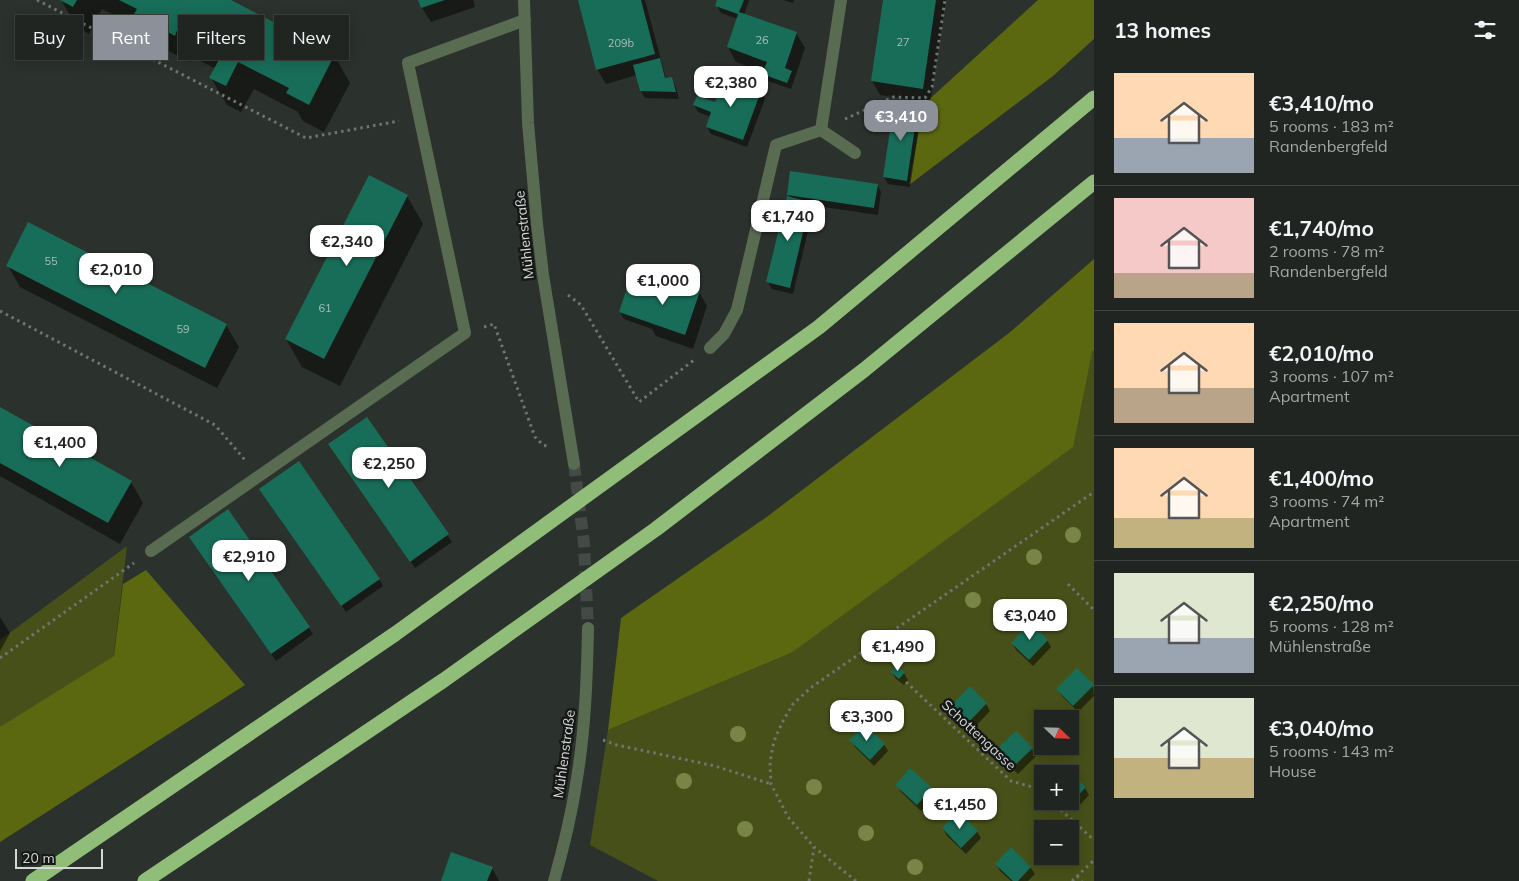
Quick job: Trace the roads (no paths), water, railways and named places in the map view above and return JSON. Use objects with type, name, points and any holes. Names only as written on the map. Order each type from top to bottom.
[{"type":"highway","points":[[33,881],[395,634],[819,327],[1094,98]]},
{"type":"highway","points":[[145,881],[444,680],[656,529],[864,370],[1094,182]]},
{"type":"street","name":"Mühlenstraße","points":[[524,0],[528,123],[537,224],[573,458]]},
{"type":"street","points":[[821,130],[841,0]]},
{"type":"street","points":[[151,551],[465,333],[408,63],[524,20]]},
{"type":"street","points":[[821,130],[855,153]]},
{"type":"street","points":[[710,348],[724,334],[737,310],[776,145],[821,130]]},
{"type":"street","name":"Mühlenstraße","points":[[554,881],[578,775],[587,680],[588,628]]},
{"type":"tunnel","points":[[574,464],[584,543],[588,628]]}]
